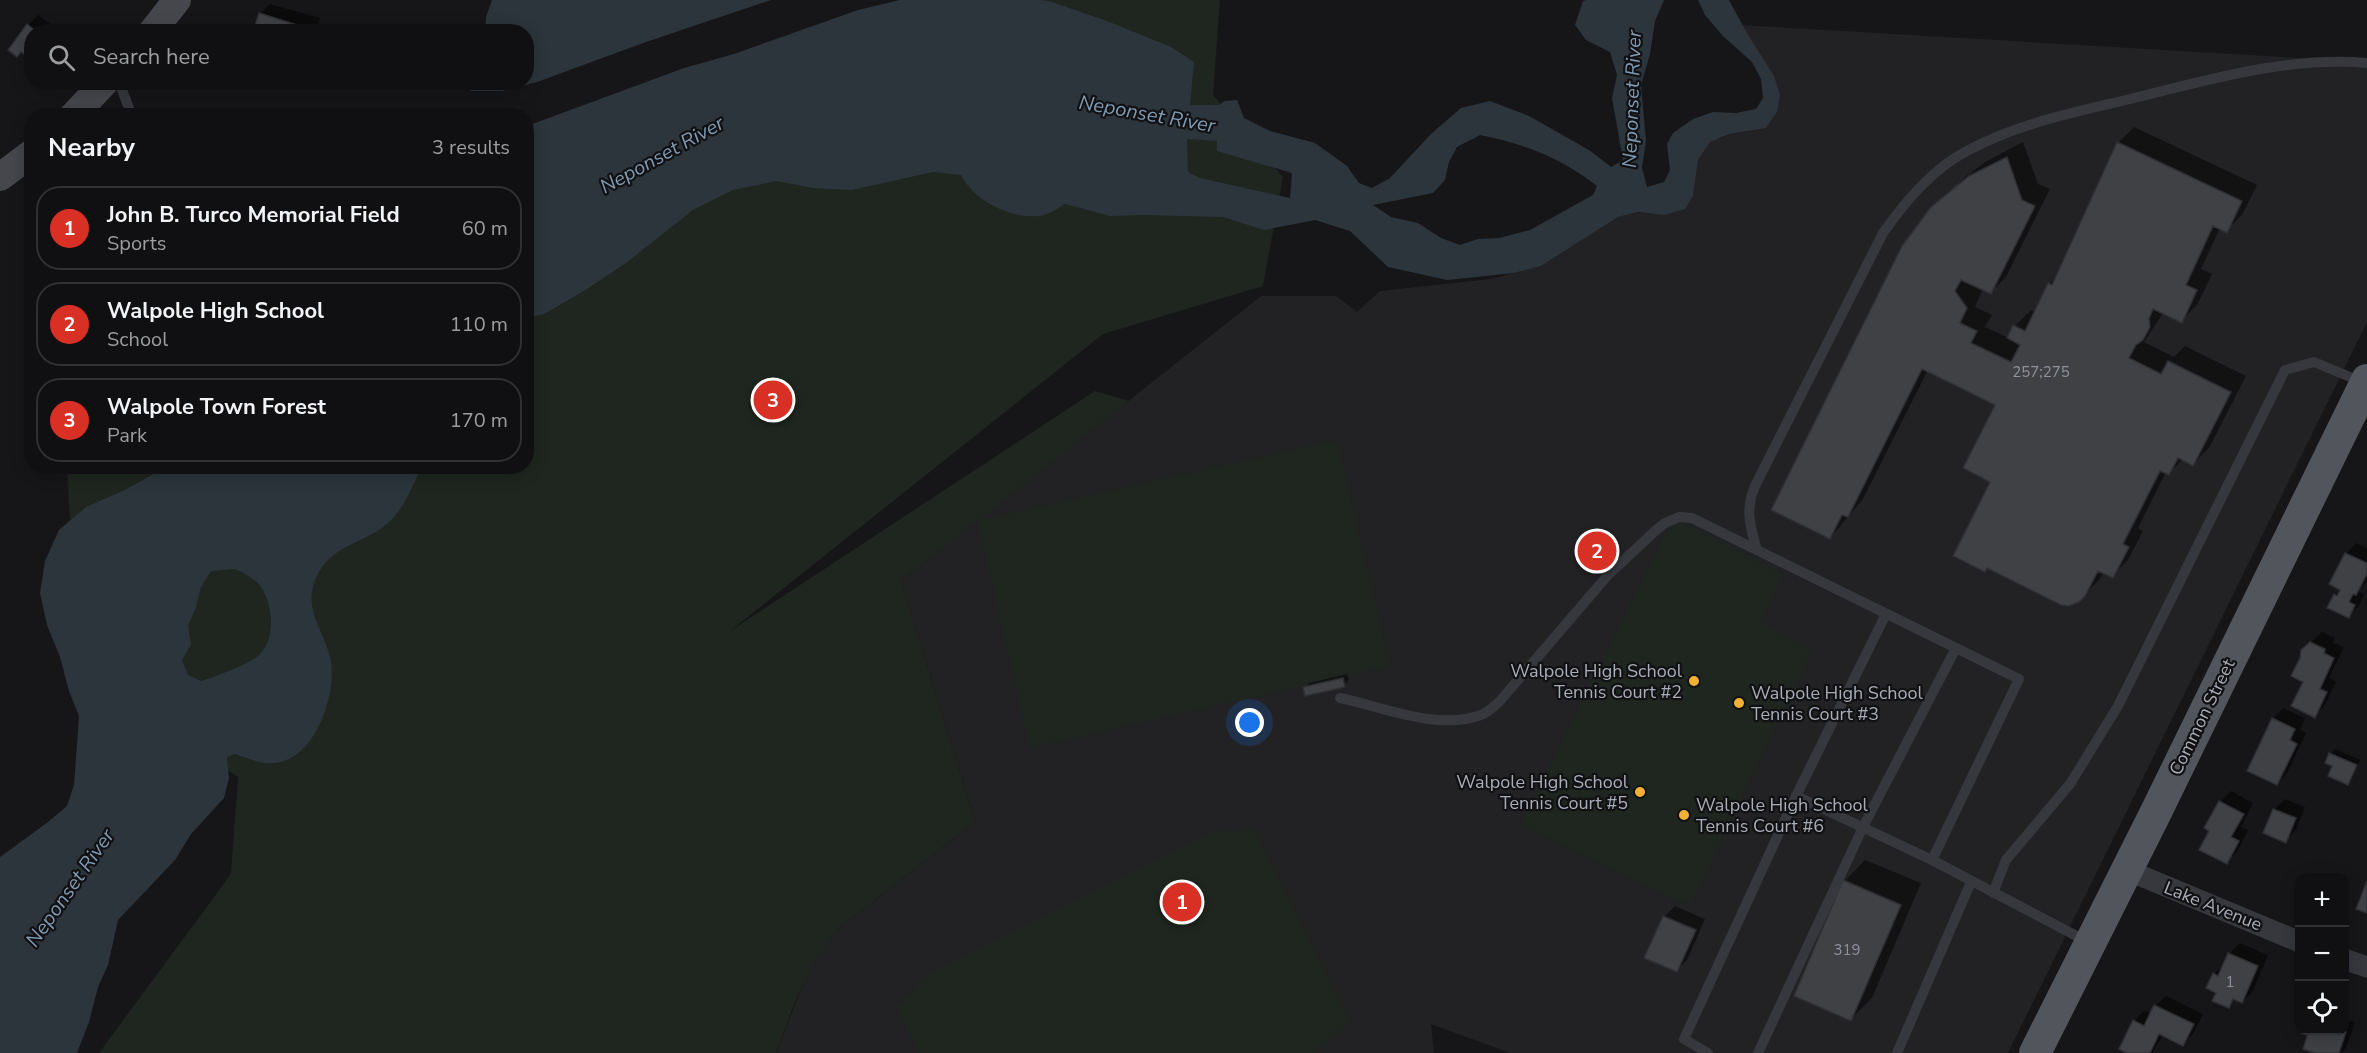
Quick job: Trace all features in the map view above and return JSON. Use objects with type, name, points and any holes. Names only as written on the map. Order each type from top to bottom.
[{"type":"main road","name":"Common Street","points":[[2035,1053],[2365,389]]},
{"type":"street","points":[[158,24],[177,0]]},
{"type":"street","points":[[81,108],[97,90]]},
{"type":"street","points":[[0,177],[24,159]]},
{"type":"street","name":"Lake Avenue","points":[[2127,870],[2295,940]]},
{"type":"street","points":[[2349,961],[2367,968]]},
{"type":"lane","points":[[1757,550],[1748,512],[1750,496],[1883,233],[1900,209],[1921,186],[1945,166],[1965,151],[2028,124],[2203,81],[2243,72],[2321,60],[2367,63]]},
{"type":"lane","points":[[122,90],[129,108]]},
{"type":"lane","points":[[1993,893],[2006,860],[2070,784],[2118,706],[2285,370],[2314,363],[2365,389]]},
{"type":"lane","points":[[1340,698],[1423,718],[1459,720],[1483,715],[1500,701],[1608,575],[1665,523],[1679,517],[1692,518],[2019,679],[1932,860]]},
{"type":"lane","points":[[1708,1053],[1684,1039],[1796,796],[1886,614]]},
{"type":"lane","points":[[1758,1053],[1863,827],[1956,648]]},
{"type":"lane","points":[[1796,796],[1932,860],[2090,943]]},
{"type":"lane","points":[[1896,1053],[1971,882]]},
{"type":"shaded area","points":[[931,0],[1220,0],[1213,95],[1283,177],[1263,286],[1103,334],[730,631],[1095,391],[1129,401],[980,520],[1337,440],[1390,666],[1030,748],[978,521],[901,581],[975,822],[843,925],[811,969],[776,1053],[99,1053],[231,874],[238,777],[79,674],[67,474],[534,474],[534,141]]},
{"type":"shaded area","points":[[1742,25],[2367,62],[2367,322],[2008,1053],[1510,1053],[1431,1024],[1434,1053],[776,1053],[808,971],[825,944],[843,925],[975,822],[901,581],[1261,296],[1336,296],[1357,312],[1380,291],[1491,279],[1541,266],[1618,217],[1638,212],[1664,215],[1693,196],[1698,160],[1710,142],[1729,134],[1749,131],[1777,112]]},
{"type":"shaded area","points":[[1679,521],[1782,574],[1761,623],[1812,650],[1690,906],[1520,825],[1669,526]]},
{"type":"shaded area","points":[[1255,830],[1351,1021],[1317,1053],[919,1053],[897,1007],[930,973],[1213,831]]},
{"type":"water","points":[[492,0],[771,0],[534,83],[534,24],[486,24]]},
{"type":"water","name":"Neponset River","points":[[900,0],[1041,0],[1052,2],[1171,47],[1194,62],[1190,105],[1219,105],[1225,101],[1237,100],[1244,118],[1270,131],[1315,143],[1347,166],[1359,183],[1372,188],[1390,178],[1431,134],[1461,108],[1490,101],[1529,116],[1589,150],[1611,167],[1623,160],[1612,98],[1617,75],[1610,52],[1586,40],[1575,25],[1583,1],[1586,0],[1664,0],[1655,21],[1650,54],[1641,85],[1646,141],[1642,168],[1647,187],[1664,182],[1670,170],[1667,144],[1673,133],[1693,119],[1713,112],[1736,113],[1756,109],[1763,98],[1761,79],[1752,62],[1723,36],[1705,15],[1698,0],[1729,0],[1774,76],[1780,95],[1777,112],[1766,128],[1729,134],[1710,142],[1698,160],[1693,196],[1685,209],[1664,215],[1638,212],[1618,217],[1541,266],[1514,273],[1447,280],[1388,267],[1350,231],[1315,220],[1264,230],[1223,217],[1110,216],[1065,204],[1040,216],[1017,215],[984,200],[975,193],[961,175],[933,172],[852,190],[813,188],[777,181],[733,190],[693,210],[626,263],[587,289],[546,313],[534,317],[534,123],[684,68],[734,54],[858,10]],"holes":[[[1480,135],[1542,153],[1584,176],[1597,186],[1593,195],[1530,230],[1499,238],[1478,239],[1460,245],[1441,238],[1418,223],[1391,217],[1373,205],[1433,193],[1445,180],[1449,162],[1457,147]],[[1187,139],[1217,141],[1217,151],[1292,173],[1290,198],[1200,178],[1188,172]]]},
{"type":"water","points":[[470,90],[506,90],[502,91]]},
{"type":"water","name":"Neponset River","points":[[154,474],[418,474],[403,505],[393,518],[377,531],[330,558],[316,578],[312,590],[313,610],[328,650],[332,674],[327,704],[315,733],[296,755],[278,763],[259,762],[235,754],[227,757],[229,778],[224,798],[191,834],[175,860],[118,920],[108,965],[98,987],[89,1022],[77,1053],[0,1053],[0,857],[67,806],[74,785],[79,716],[47,625],[40,593],[45,561],[59,530],[86,507],[125,490]],"holes":[[[235,569],[251,578],[264,592],[271,616],[270,633],[265,648],[249,662],[201,681],[188,675],[182,660],[191,645],[188,626],[201,587],[211,571]]]},
{"type":"building","points":[[259,13],[294,24],[256,24]]},
{"type":"building","points":[[24,28],[24,54],[21,52],[17,57],[8,50]]},
{"type":"building","points":[[2117,142],[2242,201],[2227,233],[2213,226],[2186,285],[2197,290],[2182,323],[2153,309],[2149,319],[2150,327],[2129,358],[2161,374],[2168,361],[2231,392],[2193,466],[2178,458],[2169,475],[2160,471],[2123,544],[2129,547],[2113,578],[2098,571],[2085,596],[2079,602],[2069,606],[2061,605],[1987,568],[1985,572],[1953,556],[1990,482],[1963,468],[1995,405],[1922,369],[1848,517],[1842,515],[1830,539],[1771,510],[1902,246],[1931,207],[1969,176],[2007,157],[2022,200],[2035,206],[1991,294],[1961,280],[1955,291],[1967,308],[1960,323],[1977,331],[1971,343],[2011,362],[2020,345],[2007,338],[2013,325],[2025,331],[2048,283],[2052,285]]},
{"type":"building","points":[[2345,553],[2367,563],[2367,574],[2356,595],[2353,594],[2349,602],[2355,605],[2349,618],[2327,608],[2334,594],[2337,596],[2340,590],[2329,584]]},
{"type":"building","points":[[2310,642],[2325,649],[2324,653],[2334,658],[2320,689],[2327,692],[2315,718],[2291,706],[2303,682],[2291,676],[2300,658],[2301,650]]},
{"type":"building","points":[[1343,678],[1345,687],[1305,696],[1303,687]]},
{"type":"building","points":[[2272,718],[2295,729],[2290,740],[2297,744],[2277,785],[2247,771]]},
{"type":"building","points":[[2329,753],[2357,765],[2348,785],[2328,776],[2332,766],[2325,763]]},
{"type":"building","points":[[2219,801],[2244,814],[2231,837],[2239,841],[2227,864],[2199,850],[2209,831],[2204,828]]},
{"type":"building","points":[[2273,809],[2296,818],[2286,843],[2263,833]]},
{"type":"building","points":[[1843,880],[1901,905],[1851,1021],[1794,996]]},
{"type":"building","points":[[2367,881],[2367,913],[2356,909]]},
{"type":"building","points":[[1663,916],[1696,930],[1677,972],[1644,958]]},
{"type":"building","points":[[2228,953],[2258,966],[2242,1003],[2233,999],[2229,1008],[2212,1001],[2216,993],[2206,988],[2213,973],[2218,976]]},
{"type":"building","points":[[2154,1005],[2194,1024],[2183,1046],[2159,1034],[2150,1053],[2126,1053],[2119,1049],[2133,1020],[2144,1026]]},
{"type":"building","points":[[2307,1035],[2345,1035],[2339,1053],[2315,1053],[2303,1049]]},
{"type":"place","name":"Walpole Town Forest","points":[[773,400]]},
{"type":"place","name":"Walpole High School","points":[[1597,551]]},
{"type":"place","name":"Walpole High School Tennis Court #2","points":[[1694,681]]},
{"type":"place","name":"Walpole High School Tennis Court #3","points":[[1739,703]]},
{"type":"place","name":"Walpole High School Tennis Court #5","points":[[1640,792]]},
{"type":"place","name":"Walpole High School Tennis Court #6","points":[[1684,815]]},
{"type":"place","name":"John B. Turco Memorial Field","points":[[1182,902]]}]
